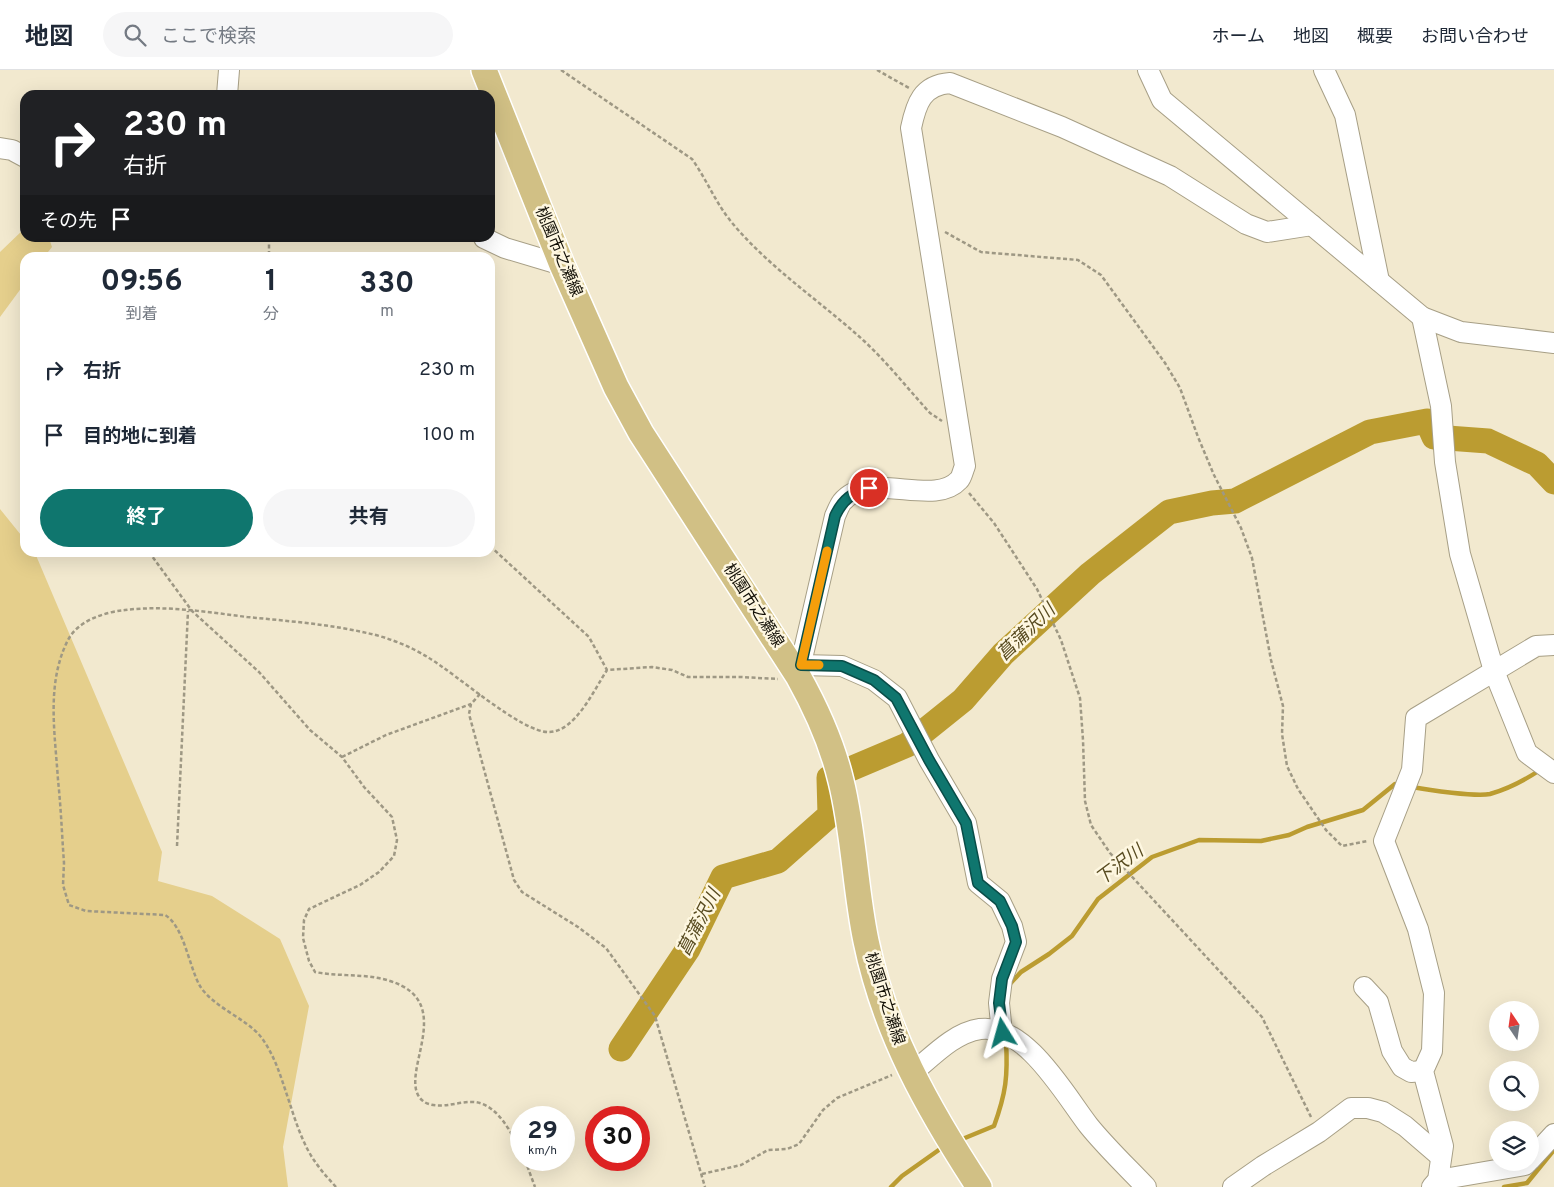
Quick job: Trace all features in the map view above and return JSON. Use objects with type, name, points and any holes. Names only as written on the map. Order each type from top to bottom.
[{"type":"main road","name":"桃園市之瀬線","points":[[484,70],[492,90]]},
{"type":"main road","name":"桃園市之瀬線","points":[[495,98],[562,265],[616,387],[641,433],[800,674],[819,714],[842,783],[865,940],[882,1005],[909,1071],[972,1177]]},
{"type":"street","points":[[227,90],[229,70]]},
{"type":"street","points":[[1148,70],[1162,100],[1422,317],[1461,332],[1554,343]]},
{"type":"street","points":[[1324,70],[1345,115],[1379,281]]},
{"type":"street","points":[[1002,1033],[999,1003],[1002,979],[1016,942],[1012,926],[1000,901],[978,883],[966,823],[929,760],[908,719],[896,698],[874,680],[842,666],[800,674],[835,516],[841,503],[852,493],[869,488],[945,489],[959,480],[965,466],[911,128],[916,105],[929,89],[938,84],[950,83],[1062,127],[1170,176],[1246,224],[1267,232],[1312,225]]},
{"type":"street","points":[[0,148],[12,150],[20,154]]},
{"type":"street","points":[[492,242],[505,248],[562,265]]},
{"type":"street","points":[[1422,317],[1441,406],[1445,462],[1460,554],[1494,672],[1527,753],[1554,773]]},
{"type":"street","points":[[1496,1171],[1435,1183],[1443,1146],[1423,1071],[1432,1051],[1434,993],[1418,930],[1384,841],[1412,770],[1416,718],[1536,646],[1554,645]]},
{"type":"street","points":[[1364,987],[1378,1002],[1392,1051],[1402,1067],[1411,1072],[1423,1071]]},
{"type":"street","points":[[909,1071],[960,1035],[979,1029],[994,1028],[1031,1050],[1090,1127],[1146,1187]]},
{"type":"street","points":[[1233,1187],[1262,1166],[1318,1132],[1351,1108],[1368,1108],[1383,1112],[1405,1126],[1441,1157]]},
{"type":"street","points":[[1539,1151],[1554,1134]]},
{"type":"path","points":[[561,70],[692,159],[733,224],[776,269],[864,341],[930,414],[942,420],[958,424]]},
{"type":"path","points":[[878,70],[924,96]]},
{"type":"path","points":[[926,222],[982,252],[1078,260],[1101,275],[1164,362],[1180,388],[1214,475],[1241,528],[1252,558],[1271,660],[1283,706],[1282,734],[1287,766],[1298,789],[1326,830],[1342,846],[1372,840],[1384,841]]},
{"type":"path","points":[[959,480],[994,524],[1038,589],[1061,640],[1080,698],[1084,740],[1085,801],[1091,825],[1110,853],[1148,896],[1262,1017],[1318,1132]]},
{"type":"path","points":[[495,551],[589,637],[607,670]]},
{"type":"path","points":[[152,557],[190,611],[259,672],[310,730],[342,757],[364,787],[392,817],[397,840],[394,856],[379,872],[360,885],[309,909],[304,920],[303,938],[309,961],[315,972],[328,975],[361,974],[391,981],[413,992],[422,1006],[424,1027],[421,1054],[414,1078],[415,1091],[423,1102],[440,1106],[472,1101],[484,1104],[495,1112],[510,1133]]},
{"type":"path","points":[[336,1187],[315,1162],[308,1149],[290,1105],[282,1076],[261,1037],[213,999],[201,986],[185,946],[170,918],[164,915],[86,911],[70,905],[64,885],[53,709],[58,666],[69,638],[81,624],[102,615],[125,610],[190,611],[330,626],[369,633],[429,657],[480,694],[535,730],[548,732],[559,731],[572,723],[607,670]]},
{"type":"path","points":[[178,846],[190,611]]},
{"type":"path","points":[[607,670],[652,667],[672,670],[688,677],[800,674]]},
{"type":"path","points":[[342,757],[386,735],[471,704],[480,694]]},
{"type":"path","points":[[471,704],[469,714],[514,880],[522,892],[578,927],[606,948],[655,1016],[705,1187]]},
{"type":"path","points":[[702,1174],[742,1165],[768,1150],[787,1149],[799,1144],[823,1110],[837,1098],[909,1071]]},
{"type":"path","points":[[529,1171],[535,1187]]},
{"type":"shaded area","points":[[20,233],[20,242],[50,242],[52,247],[48,252],[20,252],[20,290],[0,317],[0,252]]},
{"type":"shaded area","points":[[0,509],[20,534],[20,557],[37,557],[162,852],[158,881],[212,896],[280,939],[309,1006],[283,1147],[288,1187],[0,1187]]},
{"type":"waterway","name":"菖蒲沢川","points":[[621,1049],[688,949],[723,877],[778,861],[830,815],[829,778],[907,745],[963,700],[1003,654],[1090,574],[1169,512],[1212,503],[1235,501],[1370,432],[1427,421],[1434,437],[1488,441],[1537,464],[1554,482]]},
{"type":"waterway","name":"下沢川","points":[[1412,787],[1483,795],[1503,790],[1540,770]]},
{"type":"waterway","name":"下沢川","points":[[1008,986],[1021,972],[1072,936],[1098,899],[1152,857],[1199,840],[1261,841],[1289,835],[1307,827],[1363,810],[1395,784],[1402,785]]},
{"type":"waterway","name":"下沢川","points":[[960,1140],[994,1126],[1005,1084],[1007,1064],[1006,1041]]},
{"type":"waterway","name":"下沢川","points":[[891,1187],[902,1176],[943,1147]]},
{"type":"waterway","points":[[1504,1187],[1527,1183],[1554,1150]]},
{"type":"slow traffic","points":[[819,665],[801,665],[827,551]]},
{"type":"route","points":[[869,488],[852,493],[841,503],[835,516],[801,665],[842,666],[874,680],[896,698],[929,760],[966,823],[978,883],[1000,901],[1012,926],[1016,942],[1002,979],[999,1003],[1003,1033]]}]
